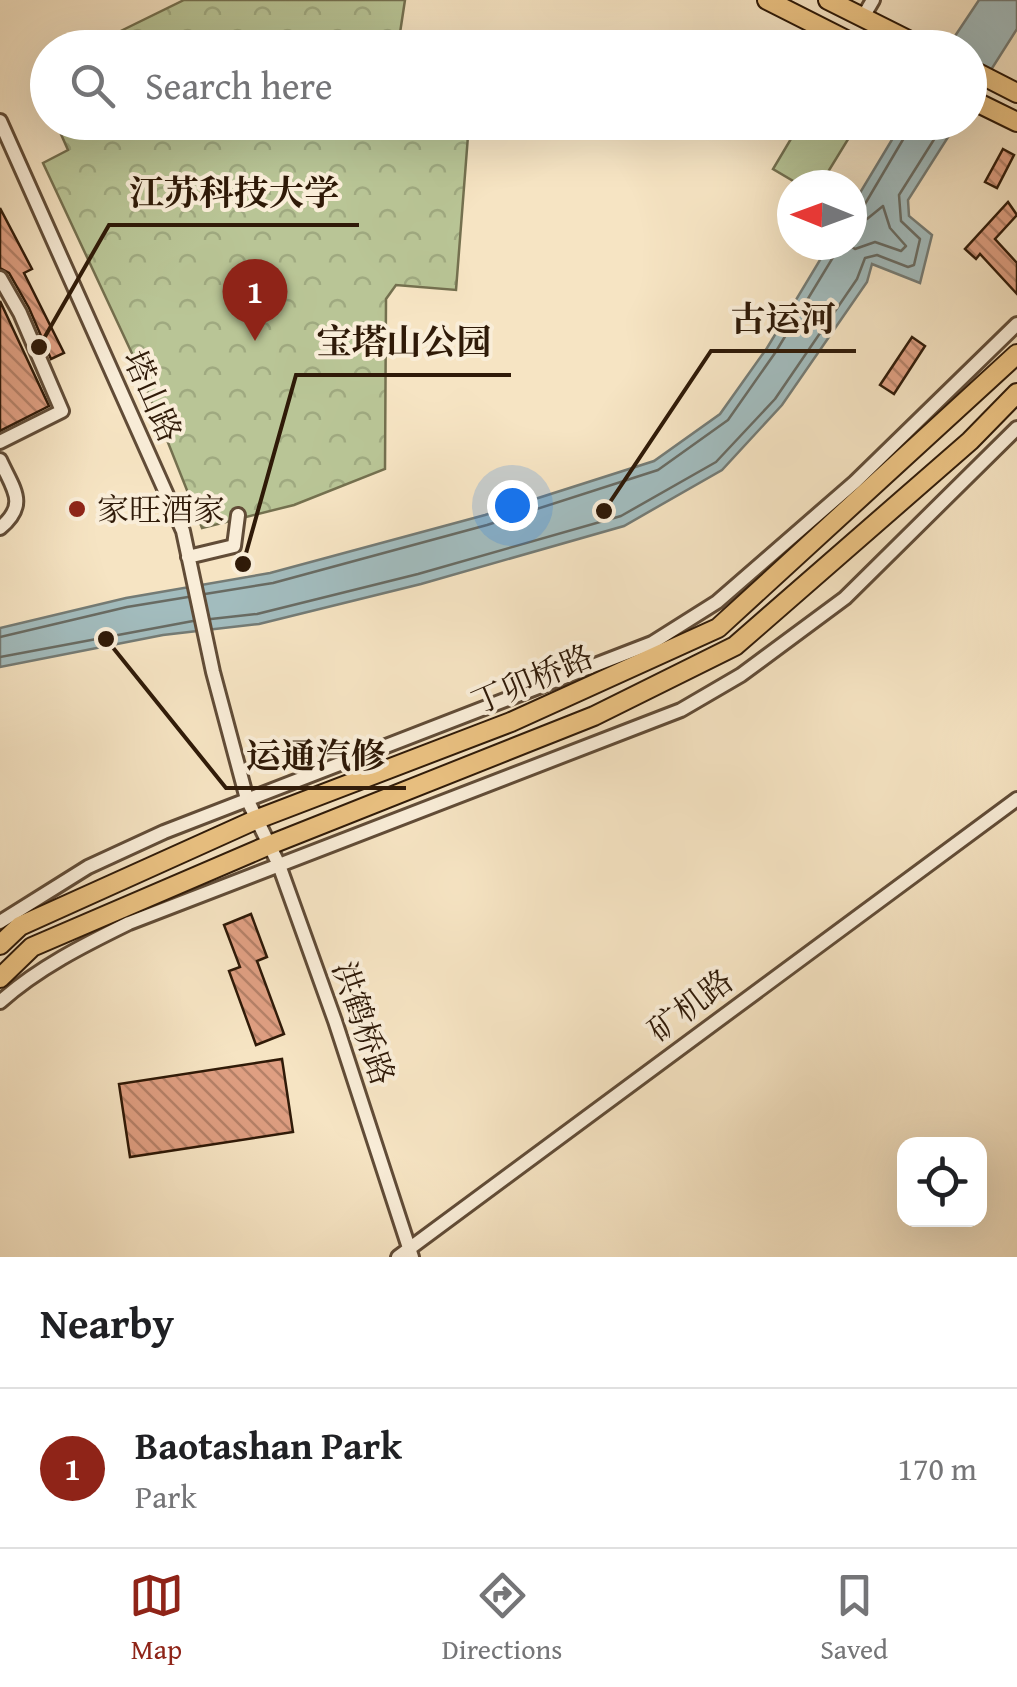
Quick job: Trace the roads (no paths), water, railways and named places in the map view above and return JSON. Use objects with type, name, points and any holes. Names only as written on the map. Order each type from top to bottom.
[{"type":"main road","points":[[767,0],[826,30]]},
{"type":"main road","points":[[828,0],[888,30]]},
{"type":"main road","points":[[987,78],[1017,93]]},
{"type":"main road","points":[[987,107],[1011,119]]},
{"type":"main road","name":"丁卯桥路","points":[[0,946],[20,926],[255,820],[511,722],[718,628],[1017,354]]},
{"type":"main road","name":"丁卯桥路","points":[[0,978],[32,947],[268,846],[594,716],[735,646],[916,489],[1017,393]]},
{"type":"street","points":[[863,17],[873,0]]},
{"type":"street","name":"塔山路","points":[[0,122],[183,532],[213,672],[255,820]]},
{"type":"street","points":[[0,278],[20,312],[62,411],[0,442]]},
{"type":"street","points":[[0,922],[88,868],[164,832],[652,644],[718,602],[855,482],[1017,324]]},
{"type":"street","points":[[0,1002],[20,984],[114,930],[680,710],[741,675],[845,598],[1017,428]]},
{"type":"street","points":[[0,460],[18,501],[15,516],[0,528]]},
{"type":"street","points":[[188,556],[234,546],[238,516]]},
{"type":"street","name":"矿机路","points":[[406,1254],[1017,799]]},
{"type":"street","name":"洪鹤桥路","points":[[255,820],[279,864],[335,1021],[406,1254]]},
{"type":"water","points":[[979,0],[1017,0],[1017,29],[987,76],[987,30],[959,30]]},
{"type":"water","points":[[892,140],[946,140],[908,200],[909,216],[932,235],[920,283],[872,264],[867,282],[782,405],[722,470],[624,526],[421,584],[259,624],[163,635],[0,667],[0,628],[126,598],[270,573],[485,515],[654,461],[720,414],[767,348],[820,260],[867,260],[867,181]]},
{"type":"place","name":"Baotashan Park","points":[[255,341]]},
{"type":"place","name":"江苏科技大学","points":[[39,347]]},
{"type":"place","name":"家旺酒家","points":[[77,509]]},
{"type":"place","name":"古运河","points":[[604,511]]},
{"type":"place","name":"宝塔山公园","points":[[243,564]]},
{"type":"place","name":"运通汽修","points":[[106,639]]}]
